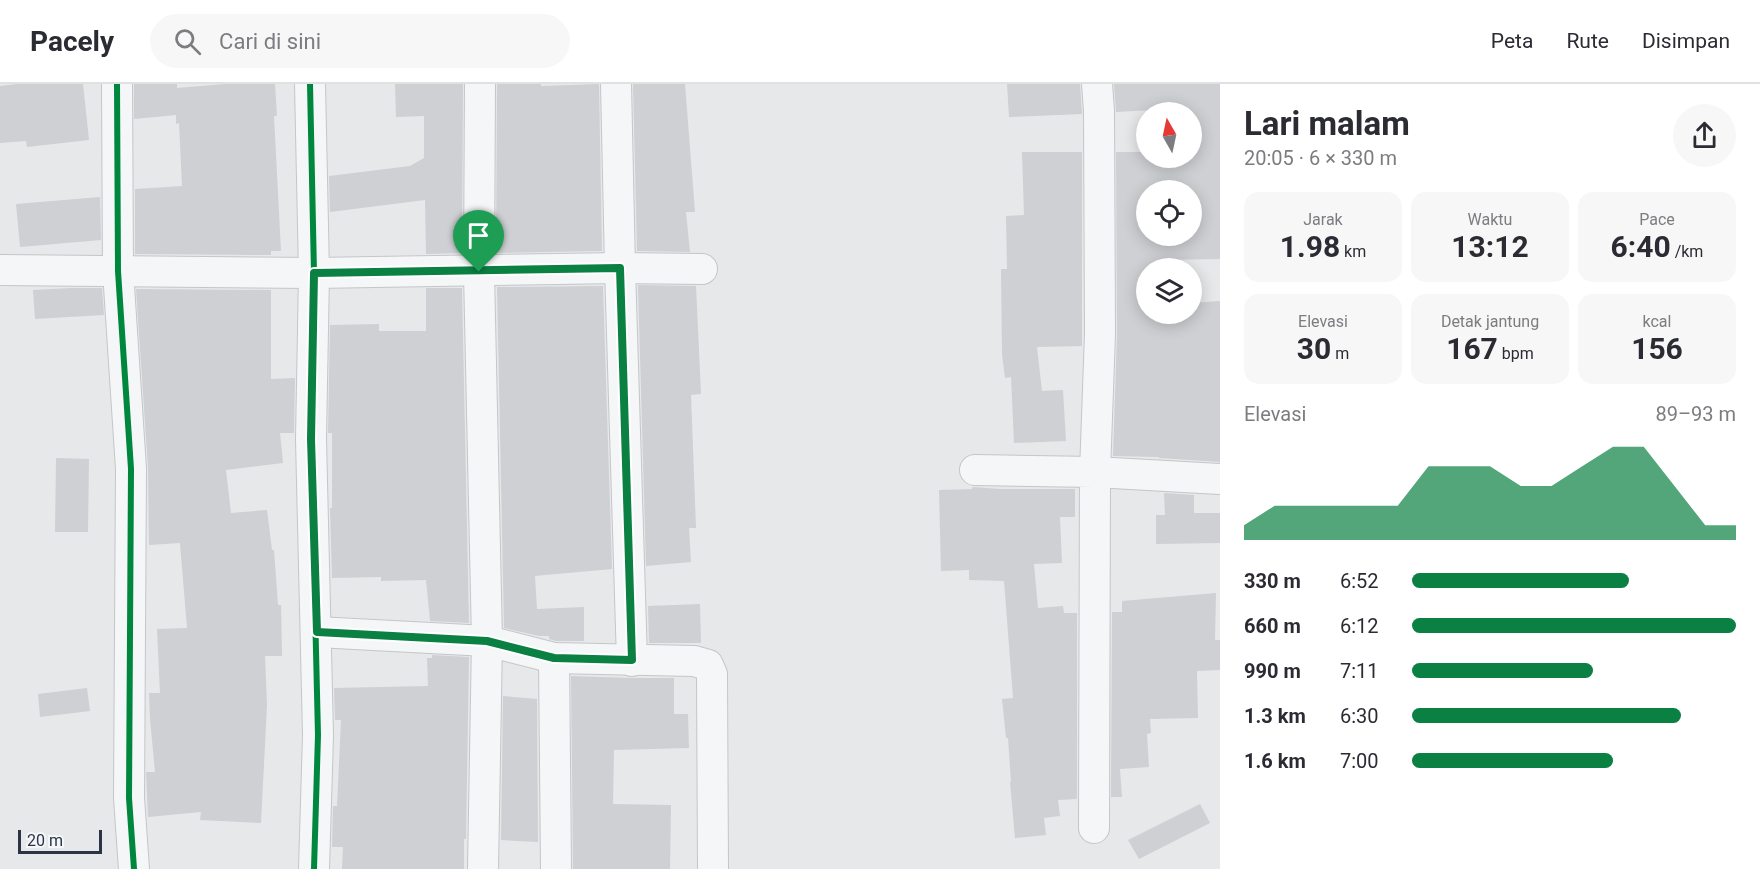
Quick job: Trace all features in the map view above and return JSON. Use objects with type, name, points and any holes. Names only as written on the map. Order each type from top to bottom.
[{"type":"street","points":[[117,84],[118,271],[131,469],[129,798],[134,869]]},
{"type":"street","points":[[310,84],[314,273],[311,439],[318,735],[314,869]]},
{"type":"street","points":[[480,84],[479,272],[487,641],[483,869]]},
{"type":"street","points":[[616,84],[632,660]]},
{"type":"street","points":[[1094,828],[1095,472],[1100,334],[1097,84]]},
{"type":"street","points":[[0,270],[314,273],[620,268],[702,269]]},
{"type":"street","points":[[975,470],[1095,472],[1220,479]]},
{"type":"street","points":[[317,632],[487,641],[554,658],[694,661],[708,665],[712,674],[713,869]]},
{"type":"street","points":[[554,658],[556,869]]},
{"type":"building","points":[[83,84],[89,140],[27,147],[26,141],[0,143],[0,86]]},
{"type":"building","points":[[134,84],[177,84],[177,88],[225,84],[275,84],[277,116],[274,116],[281,251],[271,251],[271,255],[135,254],[135,189],[182,186],[179,123],[176,124],[176,115],[134,119]]},
{"type":"building","points":[[395,84],[463,84],[462,253],[426,254],[425,200],[330,212],[329,176],[410,166],[424,158],[424,116],[396,117]]},
{"type":"building","points":[[497,84],[541,84],[541,86],[599,84],[602,251],[496,253]]},
{"type":"building","points":[[633,84],[685,84],[695,212],[686,212],[690,252],[637,251]]},
{"type":"building","points":[[1007,84],[1080,84],[1082,114],[1009,117]]},
{"type":"building","points":[[1114,84],[1220,84],[1220,259],[1136,258],[1136,324],[1202,324],[1202,302],[1220,301],[1220,462],[1113,456],[1117,335],[1116,152],[1136,152],[1136,168],[1202,168],[1202,102],[1136,102],[1136,111],[1116,112]]},
{"type":"building","points":[[1022,152],[1082,152],[1082,346],[1037,347],[1042,391],[1063,390],[1066,441],[1014,443],[1011,377],[1005,378],[1002,354],[1001,269],[1007,269],[1006,216],[1024,215]]},
{"type":"building","points":[[100,197],[101,240],[20,247],[16,204]]},
{"type":"building","points":[[638,285],[696,286],[701,394],[691,395],[696,528],[689,528],[691,562],[646,566]]},
{"type":"building","points":[[603,286],[612,569],[535,576],[537,609],[584,607],[584,641],[556,641],[549,639],[549,636],[504,628],[497,287]]},
{"type":"building","points":[[102,288],[104,315],[35,319],[33,290]]},
{"type":"building","points":[[426,288],[462,288],[469,623],[430,621],[426,580],[381,581],[381,577],[332,578],[330,508],[332,508],[332,433],[328,433],[330,325],[379,324],[379,331],[426,331]]},
{"type":"building","points":[[136,289],[271,290],[271,379],[295,378],[294,433],[280,433],[283,463],[226,470],[231,513],[267,510],[272,550],[274,550],[278,605],[281,605],[282,656],[265,656],[267,705],[261,823],[200,820],[201,812],[148,817],[146,772],[155,772],[149,693],[160,693],[157,629],[187,628],[180,543],[149,545],[148,468]]},
{"type":"building","points":[[56,458],[89,459],[88,532],[55,532]]},
{"type":"building","points":[[973,487],[1075,489],[1075,517],[1060,517],[1062,563],[1034,564],[1038,608],[1063,606],[1064,613],[1077,613],[1077,799],[1058,800],[1060,816],[1044,818],[1046,835],[1015,838],[1008,738],[1006,738],[1002,699],[1013,698],[1004,581],[969,580],[969,570],[941,571],[939,490],[972,489]]},
{"type":"building","points":[[1164,493],[1194,495],[1194,513],[1220,513],[1220,543],[1156,544],[1156,515],[1165,515]]},
{"type":"building","points":[[1216,593],[1215,640],[1220,640],[1220,670],[1197,671],[1198,718],[1150,719],[1151,733],[1147,734],[1149,767],[1120,769],[1122,797],[1111,797],[1112,612],[1122,612],[1122,601]]},
{"type":"building","points":[[700,604],[701,643],[649,643],[648,606]]},
{"type":"building","points":[[432,655],[469,657],[464,869],[342,869],[343,847],[332,847],[333,806],[337,806],[341,720],[335,720],[334,688],[428,686],[427,658],[432,658]]},
{"type":"building","points":[[571,676],[674,678],[674,714],[688,714],[689,748],[614,750],[613,804],[671,805],[670,869],[573,869]]},
{"type":"building","points":[[87,688],[90,711],[40,717],[38,694]]},
{"type":"building","points":[[503,696],[537,699],[538,842],[501,840]]},
{"type":"building","points":[[1200,804],[1210,823],[1139,859],[1128,840]]},
{"type":"cycle path","points":[[117,84],[118,271],[131,469],[129,798],[134,869]]},
{"type":"cycle path","points":[[310,84],[314,273],[311,439],[318,735],[314,869]]},
{"type":"route","points":[[620,268],[632,660],[554,658],[487,641],[317,632],[311,439],[314,273],[479,272],[620,268]]}]
